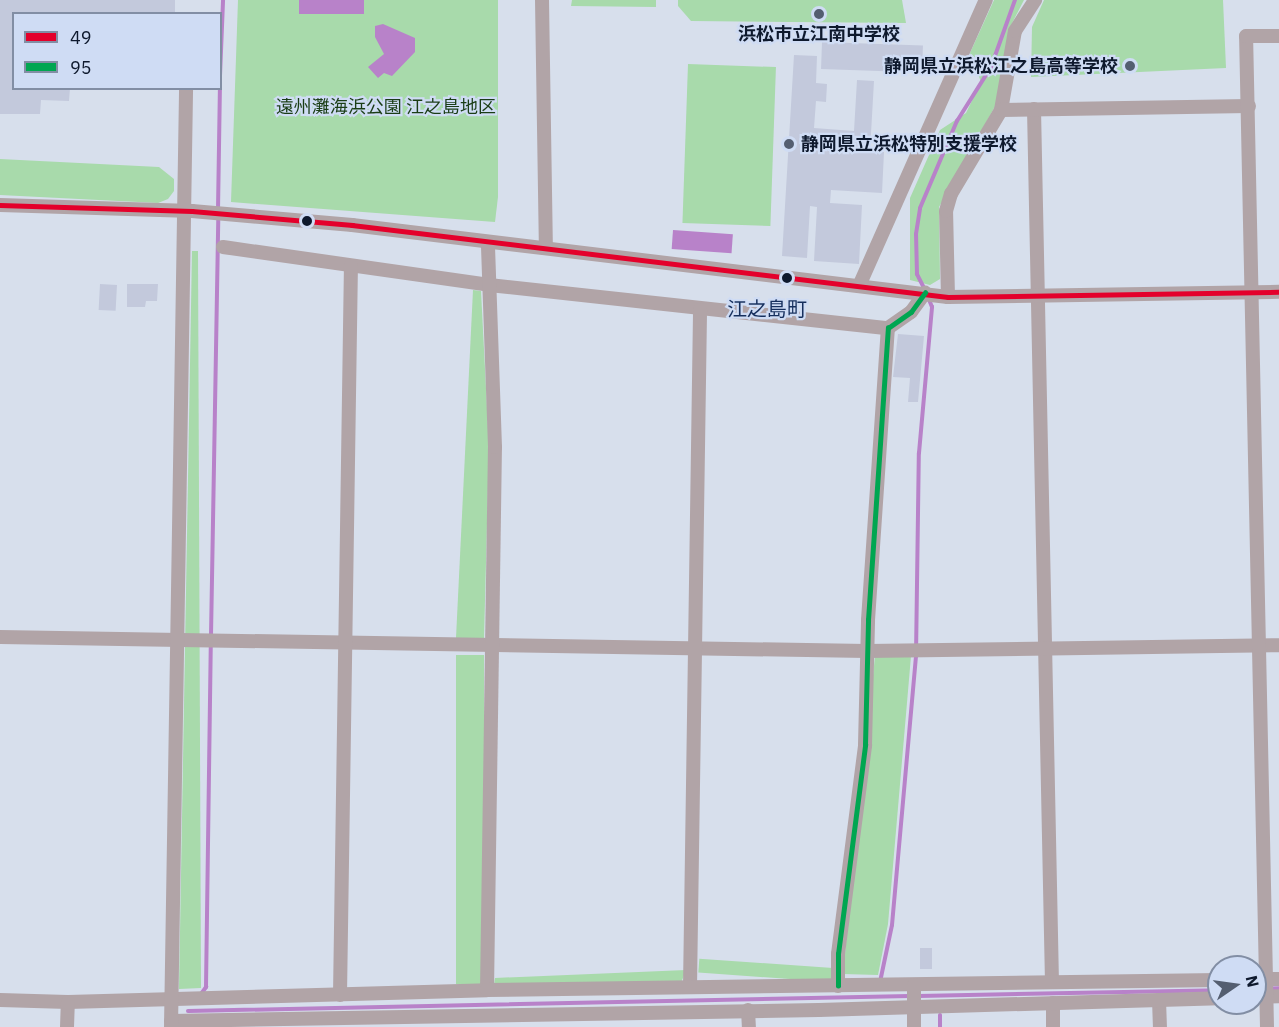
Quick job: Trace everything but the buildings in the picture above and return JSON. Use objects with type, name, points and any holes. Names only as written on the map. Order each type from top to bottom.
[{"type":"street","points":[[542,0],[546,68],[546,247]]},
{"type":"street","points":[[859,286],[986,0]]},
{"type":"street","points":[[948,297],[946,211],[951,194],[1002,110],[1015,31],[1035,0]]},
{"type":"street","points":[[1266,955],[1246,36],[1279,36]]},
{"type":"street","points":[[186,90],[188,211],[171,1024],[534,1020],[748,1010],[1052,982],[1207,980]]},
{"type":"street","points":[[1002,110],[1249,106]]},
{"type":"street","points":[[1034,109],[1052,982]]},
{"type":"street","points":[[0,205],[188,211],[352,225],[488,244],[546,247],[948,297],[1279,292]]},
{"type":"street","points":[[487,990],[495,447],[488,244]]},
{"type":"street","points":[[223,247],[489,285],[700,310],[888,328],[911,312],[925,293]]},
{"type":"street","points":[[340,995],[351,266]]},
{"type":"street","points":[[690,987],[700,310]]},
{"type":"street","points":[[838,986],[838,956],[865,744],[867,651],[888,328]]},
{"type":"street","points":[[0,637],[867,651],[1279,645]]},
{"type":"street","points":[[0,1000],[68,1002],[487,990],[838,986],[914,995],[1053,1003],[1207,998]]},
{"type":"street","points":[[453,991],[454,1021]]},
{"type":"street","points":[[914,995],[914,1027]]},
{"type":"street","points":[[1160,1000],[1160,1027]]},
{"type":"street","points":[[67,1027],[68,1002]]},
{"type":"street","points":[[1053,1003],[1053,1027]]},
{"type":"street","points":[[748,1010],[749,1027]]},
{"type":"green space","name":"遠州灘海浜公園 江之島地区","points":[[238,0],[498,0],[498,197],[495,222],[231,202]]},
{"type":"green space","points":[[572,0],[656,0],[656,7],[571,6]]},
{"type":"green space","points":[[678,0],[902,0],[906,23],[691,21],[678,6]]},
{"type":"green space","points":[[994,0],[1024,0],[1009,29],[998,101],[939,207],[940,279],[930,285],[910,280],[910,198],[940,130],[966,113],[981,82],[970,53]]},
{"type":"green space","points":[[1044,0],[1223,0],[1226,68],[1031,77],[1032,27]]},
{"type":"green space","points":[[688,64],[776,67],[770,226],[682,223]]},
{"type":"green space","points":[[0,159],[159,167],[174,179],[174,191],[168,199],[158,203],[0,195]]},
{"type":"green space","points":[[192,251],[198,251],[201,988],[179,989]]},
{"type":"green space","points":[[473,290],[481,291],[489,447],[484,639],[456,638]]},
{"type":"green space","points":[[456,655],[484,655],[484,984],[456,984]]},
{"type":"green space","points":[[875,656],[911,656],[888,924],[878,975],[843,974]]},
{"type":"green space","points":[[699,959],[833,968],[832,982],[698,973]]},
{"type":"green space","points":[[686,970],[681,983],[494,985],[495,978]]},
{"type":"shaded area","points":[[299,0],[364,0],[364,14],[299,14]]},
{"type":"shaded area","points":[[383,24],[415,38],[415,52],[392,76],[384,73],[378,78],[368,67],[384,54],[375,37],[375,26]]},
{"type":"shaded area","points":[[673,230],[733,234],[732,253],[672,249]]},
{"type":"waterway","points":[[222,25],[223,0]]},
{"type":"waterway","points":[[925,290],[917,274],[916,234],[920,208],[957,121],[991,67],[1015,0]]},
{"type":"waterway","points":[[218,210],[220,90]]},
{"type":"waterway","points":[[211,636],[218,218]]},
{"type":"waterway","points":[[880,982],[892,925],[916,656],[919,453],[932,307],[928,297]]},
{"type":"waterway","points":[[201,994],[206,987],[211,644]]},
{"type":"waterway","points":[[1267,988],[1279,988]]},
{"type":"waterway","points":[[918,996],[1207,990]]},
{"type":"waterway","points":[[188,1011],[910,996]]},
{"type":"waterway","points":[[940,1015],[940,1027]]},
{"type":"transit line","name":"49","points":[[0,205],[192,211],[352,225],[948,297],[1279,292]]},
{"type":"transit line","name":"95","points":[[838,986],[838,954],[865,745],[868,620],[888,328],[911,312],[925,293]]},
{"type":"place","name":"浜松市立江南中学校","points":[[819,14]]},
{"type":"place","name":"静岡県立浜松江之島高等学校","points":[[1130,66]]},
{"type":"place","name":"静岡県立浜松特別支援学校","points":[[789,144]]},
{"type":"district","name":"江之島町","points":[[767,308]]}]
